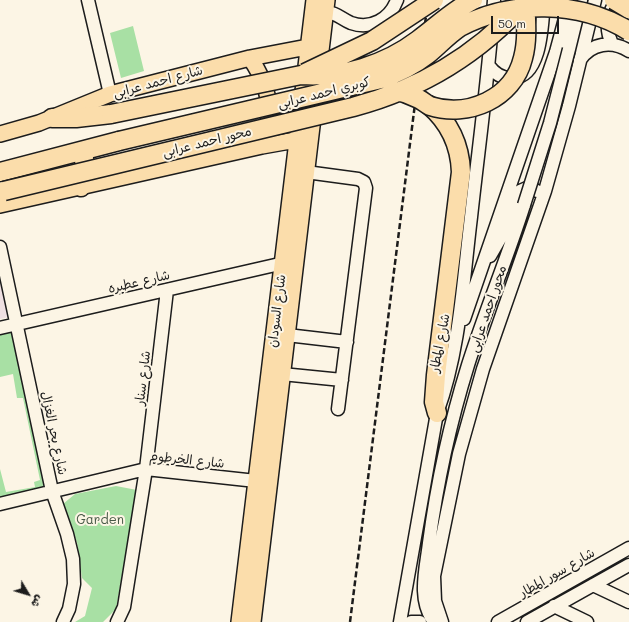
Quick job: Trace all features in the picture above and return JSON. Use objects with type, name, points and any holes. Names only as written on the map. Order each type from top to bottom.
[{"type":"highway","points":[[406,19],[423,0]]},
{"type":"highway","points":[[300,75],[372,41],[434,0]]},
{"type":"highway","name":"كوبري احمد عرابى","points":[[52,118],[76,118],[111,114],[300,75],[326,75],[348,72],[385,60],[408,47],[451,12],[473,0]]},
{"type":"highway","points":[[429,105],[459,109],[476,106],[492,100],[506,89],[517,74],[524,58],[526,40],[526,0]]},
{"type":"highway","name":"محور احمد عرابى","points":[[1,196],[388,97],[439,73],[467,55],[502,26],[526,0]]},
{"type":"highway","points":[[615,0],[629,9]]},
{"type":"highway","name":"كوبري احمد عرابى","points":[[0,172],[119,141],[359,85],[404,69],[426,56],[449,35],[469,21],[491,11],[514,5],[538,2],[575,7],[601,15],[629,31]]},
{"type":"highway","points":[[359,85],[404,92],[429,105],[443,119],[453,135],[460,158],[461,182],[436,375],[434,402],[436,413]]},
{"type":"highway","points":[[81,187],[85,171],[84,157],[88,149]]},
{"type":"main road","name":"شارع السودان","points":[[239,622],[284,263],[304,138],[315,46],[314,0]]},
{"type":"main road","name":"شارع السودان","points":[[315,46],[326,6]]},
{"type":"main road","name":"شارع احمد عرابى","points":[[0,134],[52,118],[110,94],[250,58],[315,46]]},
{"type":"main road","points":[[250,58],[263,81],[267,93],[269,120],[262,146]]},
{"type":"main road","name":"شارع السودان","points":[[253,622],[306,172],[304,138]]},
{"type":"main road","points":[[1,196],[81,187],[262,146],[304,138]]},
{"type":"street","points":[[88,0],[110,94]]},
{"type":"street","points":[[326,6],[351,23],[369,25],[386,16],[397,0]]},
{"type":"street","name":"شارع المطار","points":[[400,622],[436,413],[444,392],[457,335],[489,66],[494,0]]},
{"type":"street","points":[[489,66],[497,74],[508,78],[518,78],[531,68],[536,59],[544,0]]},
{"type":"street","name":"محور احمد عرابى","points":[[457,335],[558,46],[570,0]]},
{"type":"street","name":"محور احمد عرابى","points":[[434,622],[425,605],[424,592],[430,537],[439,482],[459,396],[524,205],[550,123],[581,0]]},
{"type":"street","points":[[442,622],[435,601],[434,576],[459,454],[483,369],[542,201],[559,142],[595,0]]},
{"type":"street","points":[[612,44],[608,32],[608,18],[615,0]]},
{"type":"street","points":[[579,63],[589,50],[601,45],[612,44],[629,51]]},
{"type":"street","points":[[306,172],[361,180],[366,188],[338,409]]},
{"type":"street","points":[[482,267],[501,240],[520,191],[526,187],[533,188],[538,192],[542,201]]},
{"type":"street","name":"شارع بحر الغزال","points":[[0,248],[52,491],[67,534],[73,559],[74,584],[69,609],[63,622]]},
{"type":"street","name":"شارع عطبره","points":[[0,328],[284,263]]},
{"type":"street","name":"شارع سنار","points":[[117,622],[124,607],[146,468],[167,290]]},
{"type":"street","points":[[287,335],[347,342]]},
{"type":"street","points":[[282,374],[342,380]]},
{"type":"street","name":"شارع الخرطوم","points":[[0,504],[146,468],[256,481]]},
{"type":"street","name":"شارع سور المطار","points":[[498,622],[629,548]]},
{"type":"street","points":[[528,622],[554,606],[628,566]]},
{"type":"street","points":[[593,585],[629,602]]},
{"type":"street","points":[[554,606],[587,622]]},
{"type":"street","points":[[412,622],[420,622]]},
{"type":"shaded area","points":[[0,283],[9,317],[0,319]]},
{"type":"green space","points":[[133,26],[144,71],[121,78],[110,33]]},
{"type":"green space","points":[[12,328],[49,489],[0,501],[0,469],[6,492],[35,487],[34,482],[40,480],[23,398],[17,398],[13,374],[0,377],[0,331]]},
{"type":"green space","name":"Garden","points":[[116,486],[137,490],[116,609],[103,622],[75,622],[85,616],[92,588],[82,578],[77,543],[63,504],[75,494]]},
{"type":"railway","points":[[350,622],[428,0]]}]
